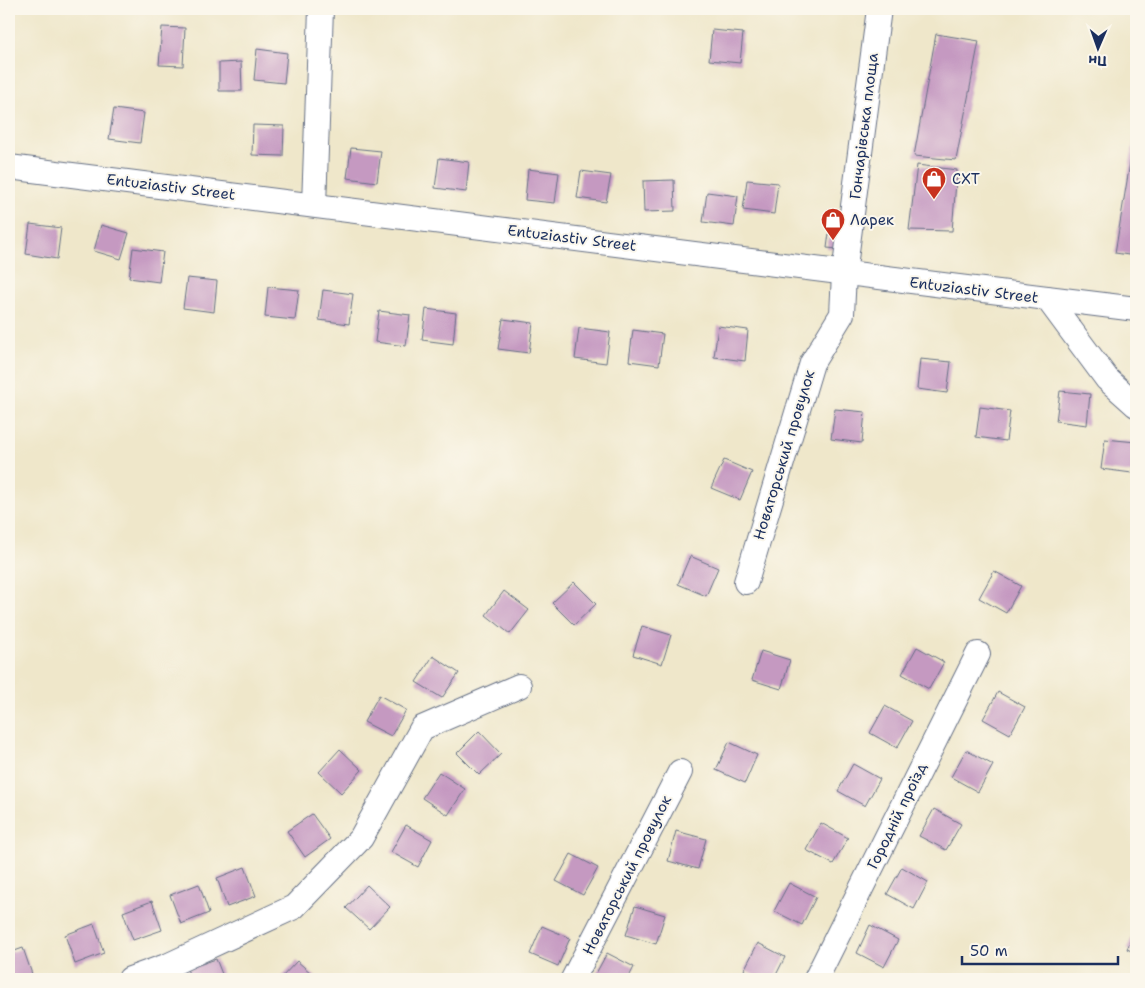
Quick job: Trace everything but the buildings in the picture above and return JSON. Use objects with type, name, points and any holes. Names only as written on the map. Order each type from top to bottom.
[{"type":"street","points":[[314,204],[321,9]]},
{"type":"street","name":"Гончарівська площа","points":[[844,274],[879,9]]},
{"type":"street","name":"Entuziastiv Street","points":[[9,167],[314,204],[844,274],[1136,309]]},
{"type":"street","name":"Новаторський провулок","points":[[746,582],[812,363],[842,314],[844,274]]},
{"type":"street","points":[[1047,298],[1107,379],[1136,406]]},
{"type":"street","name":"Городній проїзд","points":[[816,979],[978,654]]},
{"type":"street","points":[[136,978],[294,907],[360,838],[422,728],[519,686]]},
{"type":"street","name":"Новаторський провулок","points":[[573,979],[680,772]]},
{"type":"place","name":"СХТ","points":[[934,200]]},
{"type":"place","name":"Ларек","points":[[833,241]]}]
